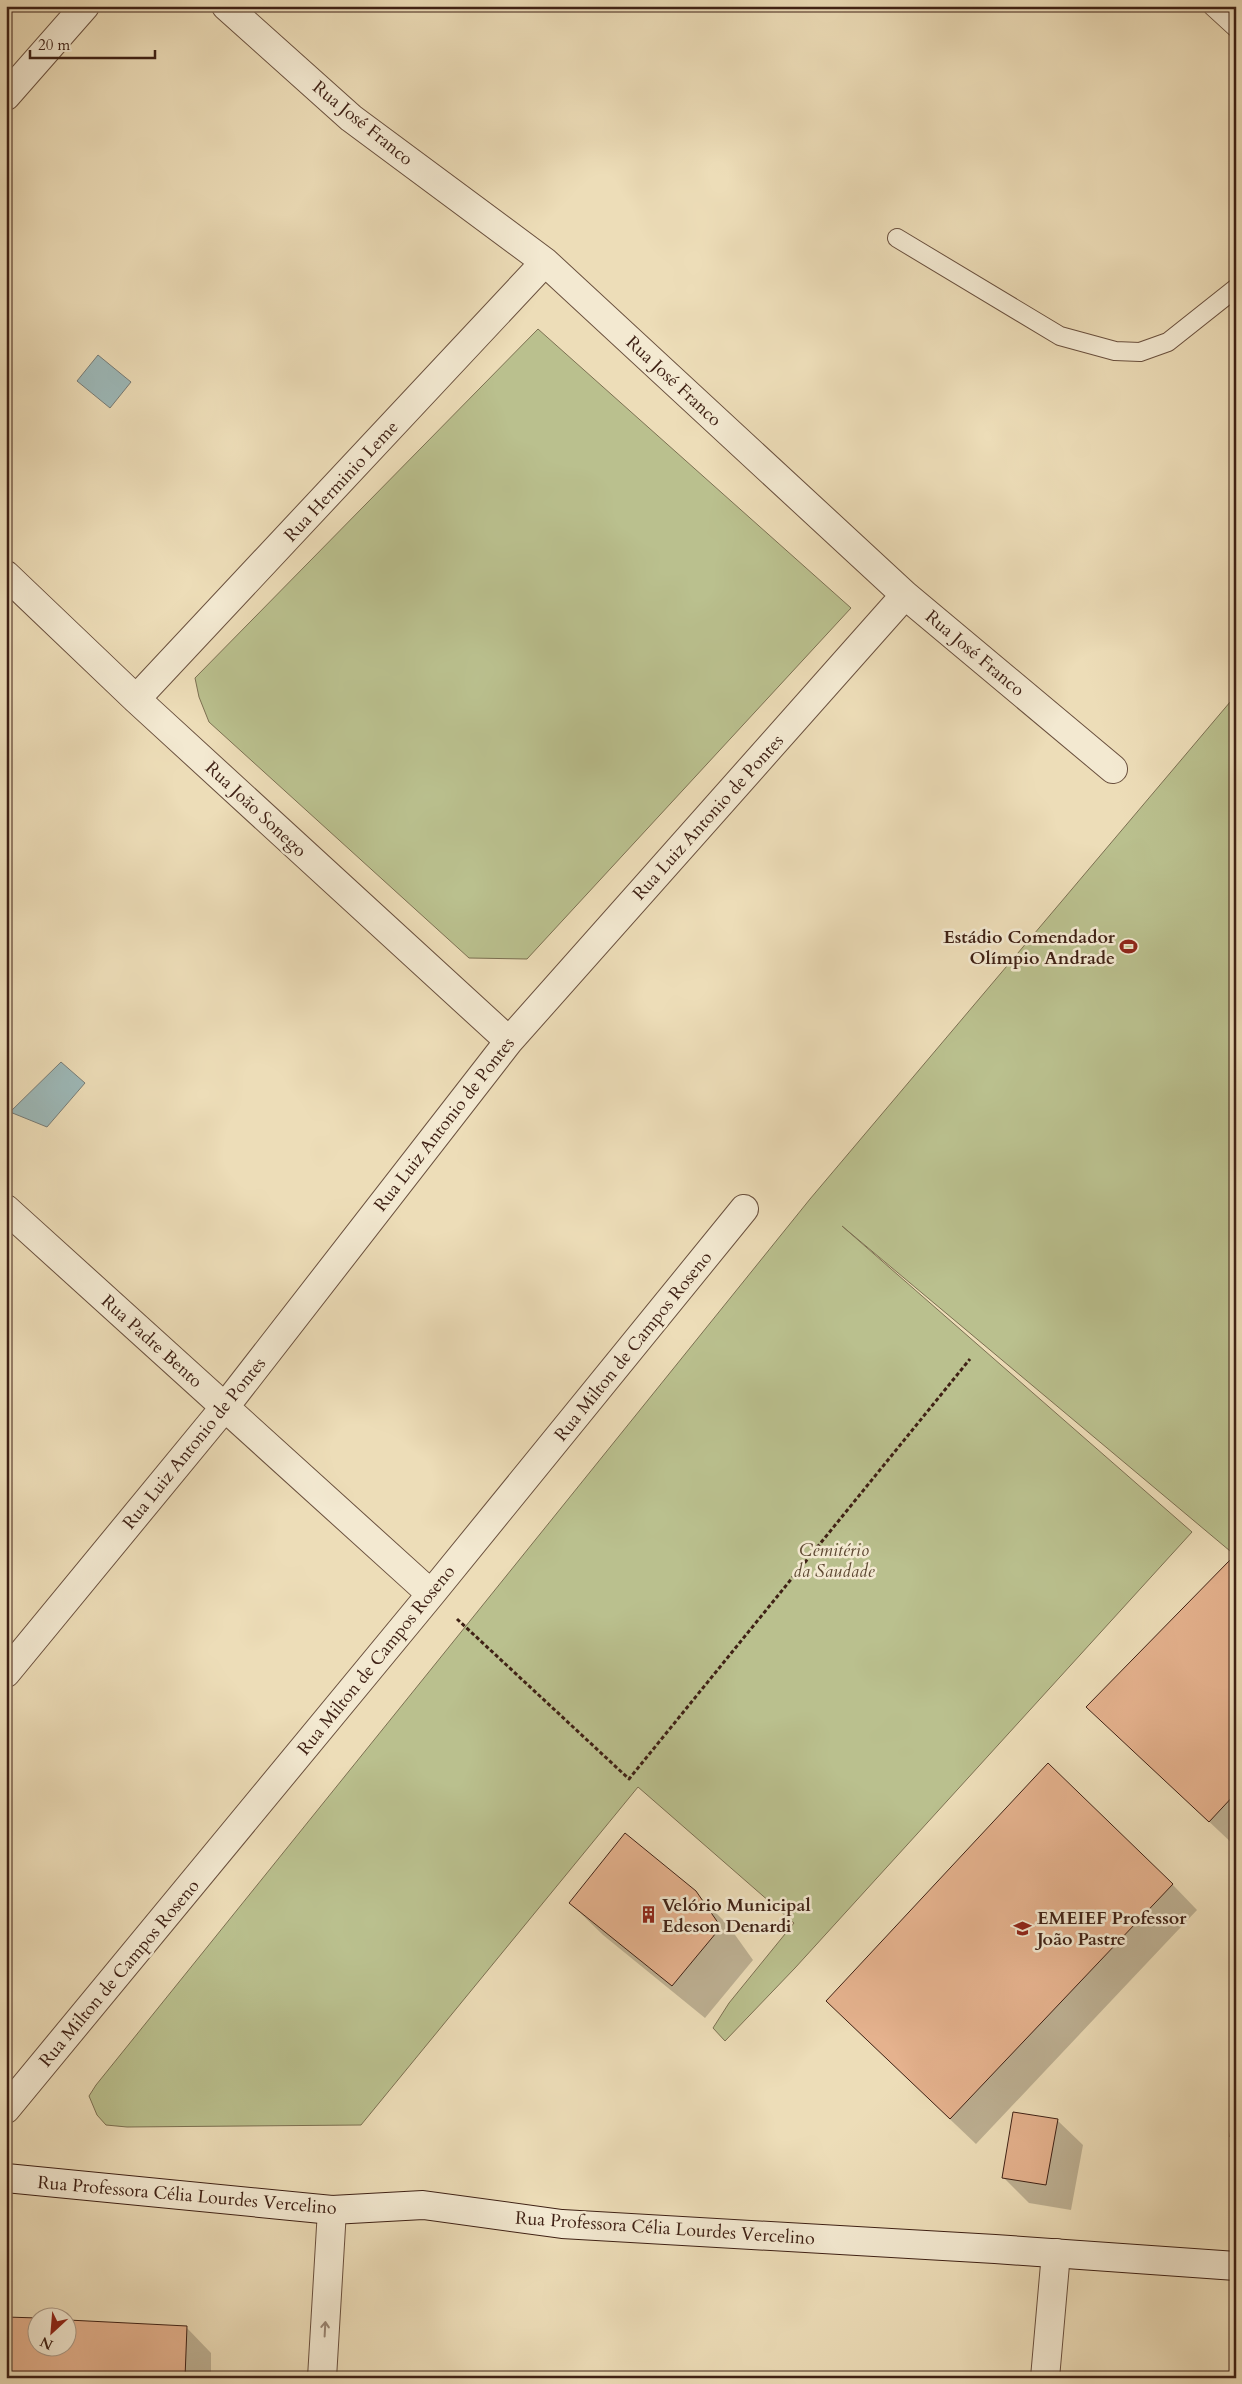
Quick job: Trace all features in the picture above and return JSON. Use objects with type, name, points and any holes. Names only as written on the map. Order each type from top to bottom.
[{"type":"street","points":[[6,96],[85,6]]},
{"type":"street","name":"Rua José Franco","points":[[226,6],[351,118],[545,262],[905,595],[1113,768]]},
{"type":"street","name":"Rua Herminio Leme","points":[[136,699],[545,262]]},
{"type":"street","name":"Rua João Sonego","points":[[6,575],[136,699],[508,1041]]},
{"type":"street","name":"Rua Luiz Antonio de Pontes","points":[[6,1673],[224,1408],[508,1041],[905,595]]},
{"type":"street","name":"Rua Padre Bento","points":[[6,1209],[431,1594]]},
{"type":"street","name":"Rua Milton de Campos Roseno","points":[[6,2109],[431,1594],[744,1209]]},
{"type":"street","name":"Rua Professora Célia Lourdes Vercelino","points":[[6,2178],[332,2210],[423,2206],[562,2224],[1056,2253],[1236,2266]]},
{"type":"street","points":[[322,2378],[332,2210]]},
{"type":"street","points":[[1045,2378],[1056,2253]]},
{"type":"lane","points":[[1212,6],[1236,28]]},
{"type":"lane","points":[[897,238],[1060,336],[1115,351],[1140,352],[1168,342],[1236,288]]},
{"type":"path","points":[[431,1594],[629,1780],[970,1359]]},
{"type":"green space","points":[[538,329],[851,608],[527,959],[469,958],[209,722],[199,697],[195,678]]},
{"type":"green space","name":"Cemitério da Saudade","points":[[1236,695],[1236,1556],[842,1226],[1192,1532],[795,1968],[725,2041],[713,2028],[729,2003],[794,1923],[638,1787],[361,2125],[127,2127],[106,2125],[97,2115],[89,2096],[96,2085],[810,1199]]},
{"type":"water","points":[[98,355],[131,382],[110,408],[77,381]]},
{"type":"water","points":[[61,1062],[85,1083],[47,1127],[10,1112]]},
{"type":"building","points":[[1231,1559],[1236,1564],[1236,1793],[1209,1822],[1086,1707]]},
{"type":"building","points":[[1048,1763],[1173,1884],[950,2119],[826,2001]]},
{"type":"building","name":"Velório Municipal Edeson Denardi","points":[[625,1833],[696,1891],[721,1927],[672,1986],[569,1903]]},
{"type":"building","points":[[1235,2084],[1236,2136],[1230,2137]]},
{"type":"building","points":[[1013,2112],[1058,2119],[1046,2185],[1002,2178]]},
{"type":"building","points":[[6,2317],[28,2318],[28,2356],[78,2356],[78,2321],[187,2326],[185,2378],[6,2378]]},
{"type":"place","name":"Estádio Comendador Olímpio Andrade","points":[[1129,947]]},
{"type":"place","name":"Velório Municipal Edeson Denardi","points":[[648,1915]]},
{"type":"place","name":"EMEIEF Professor João Pastre","points":[[1023,1928]]}]
